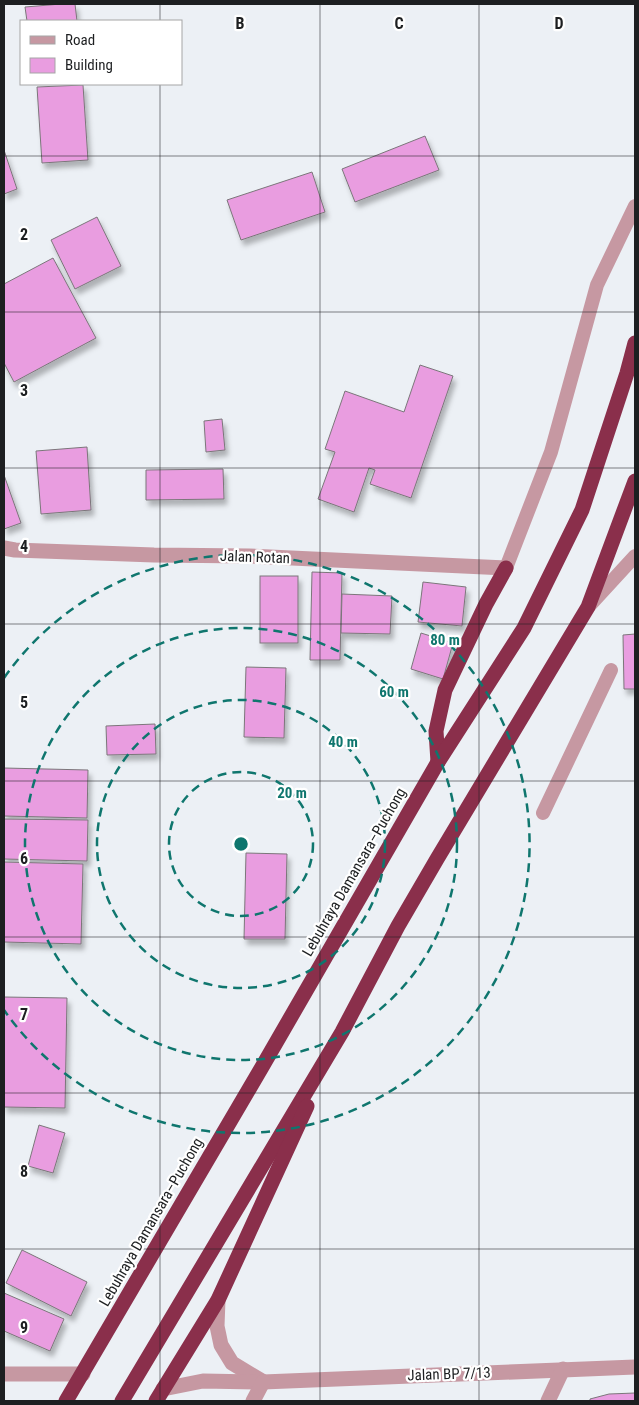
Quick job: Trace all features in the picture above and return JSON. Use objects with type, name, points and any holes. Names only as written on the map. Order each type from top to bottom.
[{"type":"highway","name":"Lebuhraya Damansara–Puchong","points":[[66,1401],[438,762],[524,628],[582,510],[635,343]]},
{"type":"highway","points":[[122,1401],[342,1032],[398,926],[437,858],[588,607],[635,481]]},
{"type":"highway","points":[[438,762],[436,731],[445,690],[486,604],[506,568]]},
{"type":"highway","points":[[159,1395],[218,1300],[342,1032]]},
{"type":"street","name":"Jalan Rotan","points":[[4,548],[154,555],[249,556],[506,568]]},
{"type":"street","points":[[218,1300],[217,1326],[221,1345],[232,1363],[263,1382],[253,1401]]},
{"type":"street","name":"Jalan BP 7/13","points":[[159,1395],[203,1382],[263,1382],[635,1367]]},
{"type":"street","points":[[548,1401],[563,1369]]},
{"type":"street","points":[[4,1374],[83,1374]]},
{"type":"lane","points":[[506,568],[551,452],[597,285],[635,206]]},
{"type":"lane","points":[[588,607],[635,556]]},
{"type":"lane","points":[[543,813],[612,670]]},
{"type":"building","points":[[75,4],[77,20],[27,20],[25,7]]},
{"type":"building","points":[[83,85],[88,160],[42,163],[37,87]]},
{"type":"building","points":[[425,136],[439,170],[355,202],[342,169]]},
{"type":"building","points":[[4,150],[17,189],[4,194]]},
{"type":"building","points":[[312,172],[325,212],[241,240],[227,200]]},
{"type":"building","points":[[97,217],[121,266],[75,289],[51,240]]},
{"type":"building","points":[[53,258],[96,338],[14,382],[4,363],[4,284]]},
{"type":"building","points":[[420,365],[453,376],[411,498],[370,484],[375,470],[369,468],[354,512],[318,499],[335,452],[325,449],[345,391],[404,412]]},
{"type":"building","points":[[222,419],[225,450],[206,452],[204,421]]},
{"type":"building","points":[[87,447],[91,510],[41,514],[36,451]]},
{"type":"building","points":[[223,469],[224,499],[146,500],[146,470]]},
{"type":"building","points":[[4,475],[21,523],[4,529]]},
{"type":"building","points":[[312,572],[342,573],[340,660],[310,660]]},
{"type":"building","points":[[260,576],[298,576],[298,643],[260,643]]},
{"type":"building","points":[[423,582],[466,587],[462,626],[418,622]]},
{"type":"building","points":[[342,594],[392,596],[390,634],[341,633]]},
{"type":"building","points":[[421,633],[453,643],[443,679],[411,669]]},
{"type":"building","points":[[635,634],[635,689],[624,689],[623,635]]},
{"type":"building","points":[[246,667],[286,668],[284,738],[244,737]]},
{"type":"building","points":[[155,724],[156,754],[107,755],[106,726]]},
{"type":"building","points":[[4,768],[88,770],[87,818],[4,816]]},
{"type":"building","points":[[4,819],[88,820],[87,861],[4,859]]},
{"type":"building","points":[[246,853],[287,854],[285,939],[244,939]]},
{"type":"building","points":[[4,862],[83,864],[81,944],[4,942]]},
{"type":"building","points":[[4,997],[67,998],[65,1108],[4,1107]]},
{"type":"building","points":[[39,1125],[65,1133],[53,1173],[28,1166]]},
{"type":"building","points":[[22,1250],[87,1282],[71,1316],[6,1283]]},
{"type":"building","points":[[4,1293],[64,1319],[50,1351],[4,1331]]},
{"type":"building","points":[[635,1393],[635,1401],[590,1401],[590,1399],[609,1394]]}]
